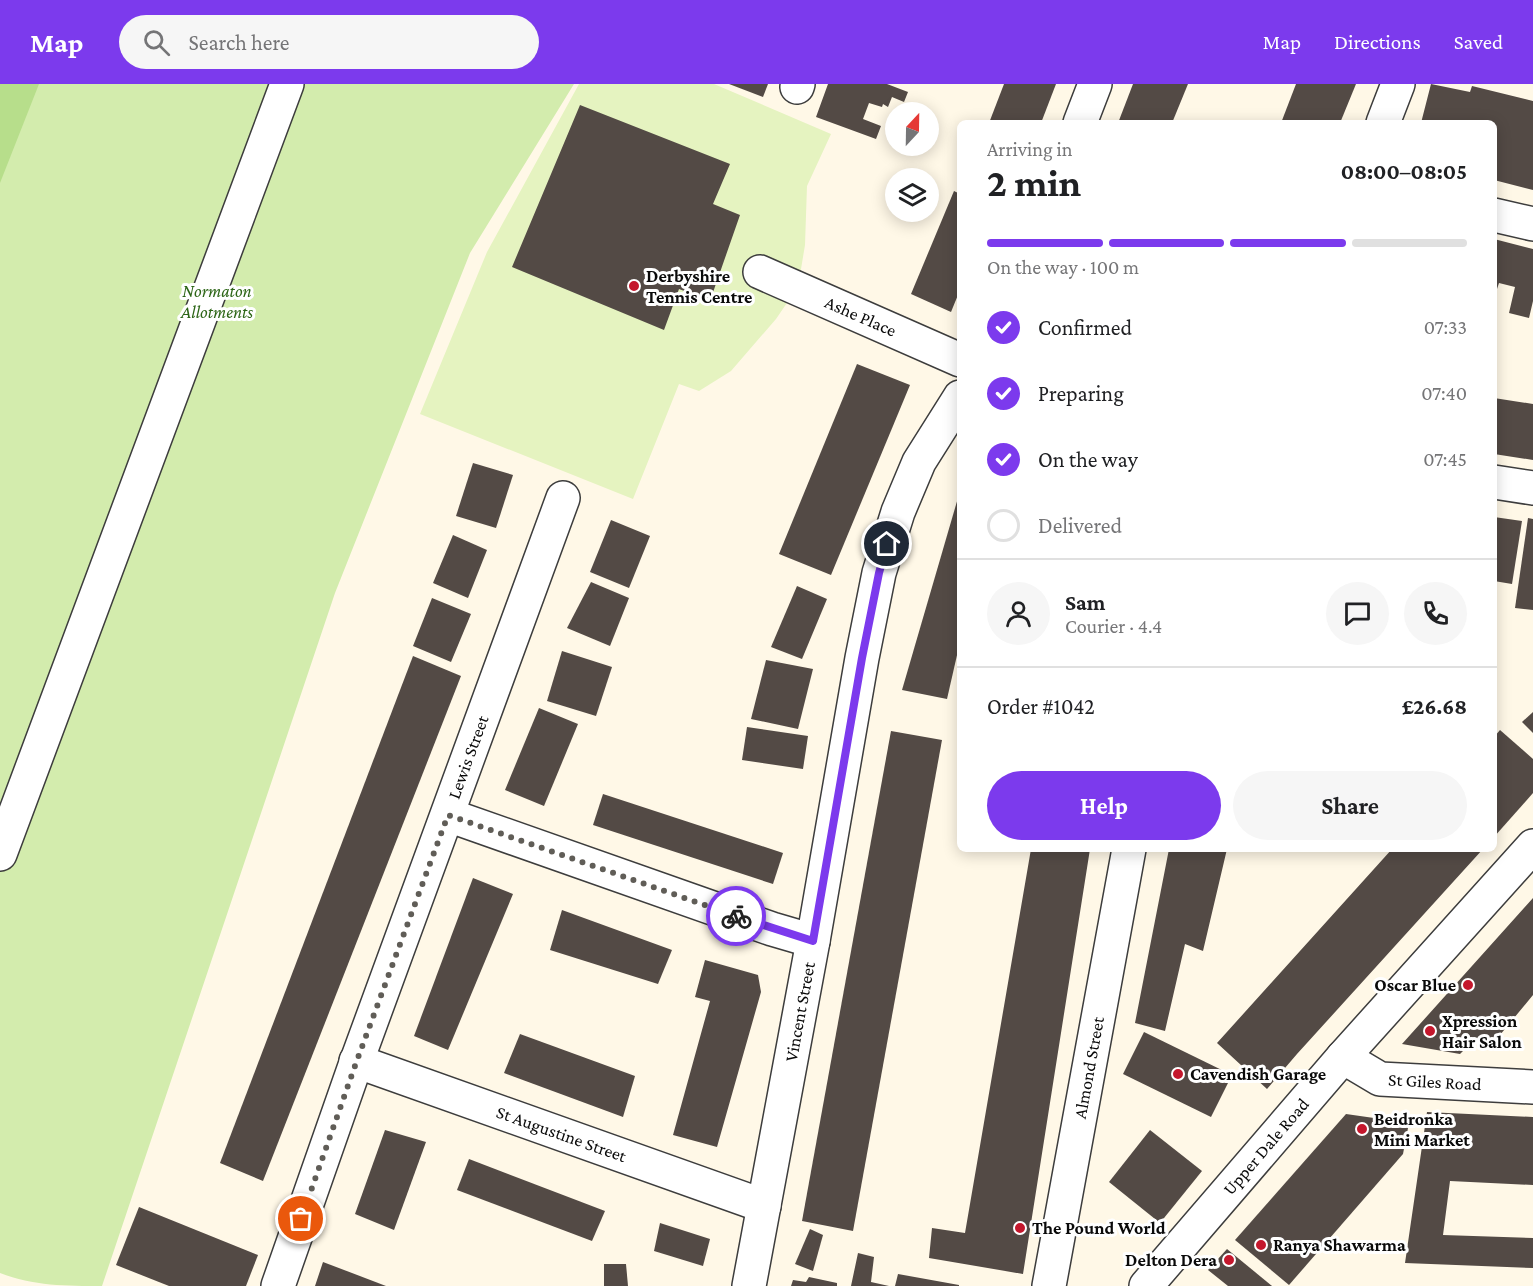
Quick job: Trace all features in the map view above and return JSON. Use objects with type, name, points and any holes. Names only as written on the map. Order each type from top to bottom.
[{"type":"street","points":[[0,854],[287,84]]},
{"type":"street","points":[[1081,120],[1095,84]]},
{"type":"street","points":[[1384,120],[1398,84]]},
{"type":"street","points":[[1497,216],[1533,224]]},
{"type":"street","name":"Ashe Place","points":[[760,272],[957,359]]},
{"type":"street","name":"Vincent Street","points":[[749,1286],[879,573],[898,512],[919,462],[957,403]]},
{"type":"street","points":[[1497,482],[1533,488]]},
{"type":"street","name":"Lewis Street","points":[[278,1286],[356,1061],[563,498]]},
{"type":"street","points":[[448,815],[761,926],[813,941]]},
{"type":"street","name":"Upper Dale Road","points":[[1146,1286],[1343,1057],[1533,846]]},
{"type":"street","name":"Almond Street","points":[[1050,1284],[1128,852]]},
{"type":"street","name":"St Giles Road","points":[[1343,1057],[1380,1079],[1533,1087]]},
{"type":"street","name":"St Augustine Street","points":[[356,1061],[764,1206]]},
{"type":"green space","name":"Normaton Allotments","points":[[0,84],[574,84],[470,253],[335,593],[102,1286],[38,1283],[0,1273]]},
{"type":"green space","points":[[0,84],[39,84],[0,183]]},
{"type":"green space","name":"Derbyshire Tennis Centre","points":[[579,84],[714,84],[831,134],[807,186],[805,245],[800,275],[791,297],[776,319],[731,371],[699,391],[679,384],[633,499],[420,414],[487,252]]},
{"type":"building","points":[[729,84],[768,84],[763,97]]},
{"type":"building","points":[[828,84],[887,84],[908,92],[904,102],[892,97],[890,102],[885,102],[882,107],[869,103],[863,119],[881,126],[876,139],[816,117]]},
{"type":"building","points":[[1004,84],[1056,84],[1042,120],[990,120]]},
{"type":"building","points":[[1133,84],[1188,84],[1173,120],[1119,120]]},
{"type":"building","points":[[1296,84],[1356,84],[1341,120],[1282,120]]},
{"type":"building","points":[[1431,84],[1470,92],[1472,86],[1533,101],[1533,190],[1497,181],[1497,120],[1422,120]]},
{"type":"building","points":[[580,105],[730,164],[713,204],[740,215],[710,301],[679,289],[664,330],[512,267]]},
{"type":"building","points":[[954,191],[957,192],[957,297],[951,312],[911,294]]},
{"type":"building","points":[[1497,240],[1533,249],[1533,301],[1529,318],[1509,313],[1515,287],[1499,283],[1497,289]]},
{"type":"building","points":[[857,364],[910,385],[831,575],[779,554]]},
{"type":"building","points":[[1497,398],[1533,404],[1533,460],[1497,454]]},
{"type":"building","points":[[473,463],[513,475],[496,528],[456,516]]},
{"type":"building","points":[[957,501],[957,655],[947,699],[902,690]]},
{"type":"building","points":[[1497,517],[1522,521],[1512,584],[1497,582]]},
{"type":"building","points":[[1528,518],[1533,519],[1533,610],[1515,608]]},
{"type":"building","points":[[611,520],[650,536],[629,588],[590,572]]},
{"type":"building","points":[[453,535],[487,550],[468,598],[433,583]]},
{"type":"building","points":[[591,582],[629,598],[610,646],[567,628]]},
{"type":"building","points":[[797,586],[827,599],[802,659],[771,647]]},
{"type":"building","points":[[432,598],[471,614],[451,662],[413,646]]},
{"type":"building","points":[[562,651],[612,667],[596,716],[547,701]]},
{"type":"building","points":[[413,656],[461,676],[263,1181],[220,1163]]},
{"type":"building","points":[[766,660],[813,669],[798,729],[751,719]]},
{"type":"building","points":[[539,708],[578,724],[544,806],[505,790]]},
{"type":"building","points":[[1533,712],[1533,733],[1522,722]]},
{"type":"building","points":[[747,727],[808,736],[803,769],[742,760]]},
{"type":"building","points":[[1500,730],[1533,759],[1533,793],[1497,834],[1497,734]]},
{"type":"building","points":[[891,731],[942,740],[853,1231],[802,1221]]},
{"type":"building","points":[[603,794],[783,853],[773,884],[593,825]]},
{"type":"building","points":[[1030,852],[1090,852],[1023,1274],[929,1258],[932,1228],[965,1233]]},
{"type":"building","points":[[1168,852],[1226,852],[1203,951],[1185,944],[1165,1031],[1135,1023]]},
{"type":"building","points":[[1389,852],[1480,852],[1267,1089],[1217,1043]]},
{"type":"building","points":[[473,878],[513,894],[448,1050],[414,1036]]},
{"type":"building","points":[[1533,898],[1533,995],[1495,1041],[1476,1038],[1460,1054],[1402,1044]]},
{"type":"building","points":[[562,910],[672,950],[658,984],[550,950]]},
{"type":"building","points":[[705,960],[758,975],[761,992],[717,1147],[673,1135],[710,1001],[695,997]]},
{"type":"building","name":"Cavendish Garage","points":[[1144,1032],[1232,1075],[1211,1117],[1123,1074]]},
{"type":"building","points":[[520,1034],[635,1076],[623,1117],[504,1073]]},
{"type":"building","points":[[1427,1112],[1533,1117],[1533,1185],[1450,1181],[1443,1235],[1533,1238],[1533,1268],[1405,1263]]},
{"type":"building","points":[[1346,1114],[1409,1123],[1403,1154],[1289,1285],[1235,1240]]},
{"type":"building","points":[[385,1130],[426,1142],[394,1230],[355,1214]]},
{"type":"building","points":[[1150,1130],[1202,1171],[1160,1223],[1109,1182]]},
{"type":"building","points":[[469,1159],[605,1211],[592,1241],[457,1190]]},
{"type":"building","points":[[139,1207],[258,1255],[246,1286],[169,1286],[116,1265]]},
{"type":"building","points":[[660,1223],[710,1239],[703,1266],[654,1251]]},
{"type":"building","points":[[810,1229],[823,1235],[813,1271],[795,1264]]},
{"type":"building","name":"Delton Dera","points":[[1227,1249],[1272,1286],[1228,1286],[1208,1270]]},
{"type":"building","points":[[858,1253],[874,1257],[871,1282],[889,1286],[851,1286]]},
{"type":"building","points":[[323,1262],[352,1273],[386,1286],[315,1286]]},
{"type":"building","points":[[604,1264],[626,1264],[628,1286],[604,1286]]},
{"type":"building","points":[[898,1274],[959,1285],[959,1286],[895,1286]]},
{"type":"building","points":[[809,1277],[837,1283],[837,1286],[791,1286],[793,1280],[806,1282]]},
{"type":"way so far","points":[[301,1219],[448,815],[736,916]]},
{"type":"place","name":"Derbyshire Tennis Centre","points":[[634,286]]},
{"type":"place","name":"Oscar Blue","points":[[1468,985]]},
{"type":"place","name":"Xpression Hair Salon","points":[[1430,1031]]},
{"type":"place","name":"Cavendish Garage","points":[[1178,1074]]},
{"type":"place","name":"Beidronka Mini Market","points":[[1362,1129]]},
{"type":"place","name":"The Pound World","points":[[1020,1228]]},
{"type":"place","name":"Ranya Shawarma","points":[[1261,1245]]},
{"type":"place","name":"Delton Dera","points":[[1229,1260]]},
{"type":"route","points":[[736,916],[813,941],[862,658],[887,544]]}]
